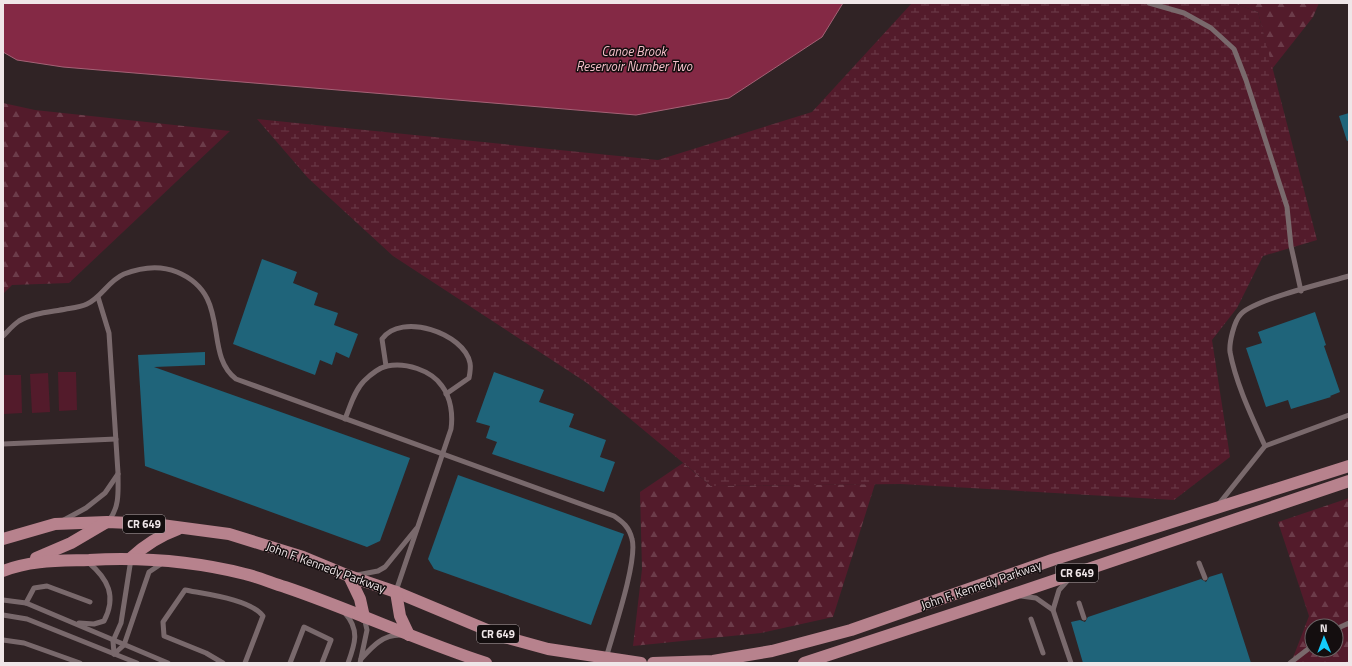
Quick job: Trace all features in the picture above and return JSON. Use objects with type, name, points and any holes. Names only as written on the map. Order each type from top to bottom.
[{"type":"main road","name":"John F. Kennedy Parkway","points":[[653,663],[713,661],[772,652],[851,630],[1052,560],[1349,466]]},
{"type":"main road","name":"John F. Kennedy Parkway","points":[[804,663],[821,660],[1349,481]]},
{"type":"main road","name":"John F. Kennedy Parkway","points":[[3,539],[55,524],[107,522],[154,524],[229,534],[303,557],[349,576],[396,592],[504,637],[548,649],[603,661],[641,663]]},
{"type":"main road","points":[[16,566],[71,543],[107,522]]},
{"type":"main road","points":[[131,558],[147,544],[163,534],[181,528]]},
{"type":"main road","name":"CR 649","points":[[3,571],[16,566],[49,560],[131,558],[186,562],[246,574],[486,663]]},
{"type":"main road","points":[[349,576],[360,599],[364,617]]},
{"type":"main road","points":[[396,592],[400,616],[409,635]]},
{"type":"lane","points":[[1149,3],[1184,13],[1211,28],[1234,49],[1246,80],[1287,207],[1291,246],[1301,291]]},
{"type":"lane","points":[[3,336],[19,322],[35,315],[85,305],[98,297],[109,283],[123,275],[140,269],[156,267],[171,270],[186,276],[199,285],[208,298],[222,359],[229,374],[242,382],[614,516],[626,524],[632,540],[633,561],[603,661]]},
{"type":"lane","points":[[1265,446],[1254,422],[1230,350],[1233,330],[1240,315],[1254,305],[1349,276]]},
{"type":"lane","points":[[98,297],[109,333],[118,473],[118,495],[115,513],[107,522]]},
{"type":"lane","points":[[386,366],[382,339],[390,331],[400,327],[413,327],[426,328],[440,333],[458,345],[470,361],[469,378],[446,394]]},
{"type":"lane","points":[[345,419],[355,394],[363,382],[386,366],[400,365],[414,367],[437,380],[446,394],[453,416],[451,429],[396,592]]},
{"type":"lane","points":[[1214,509],[1265,446],[1349,415]]},
{"type":"lane","points":[[3,444],[116,438]]},
{"type":"lane","points":[[55,524],[86,508],[105,493],[118,473]]},
{"type":"lane","points":[[349,576],[378,571],[385,567],[418,527]]},
{"type":"lane","points":[[114,654],[114,641],[121,623],[131,558]]},
{"type":"lane","points":[[74,623],[94,624],[104,621],[109,611],[110,593],[104,578],[85,560]]},
{"type":"lane","points":[[114,654],[124,645],[149,572],[155,566],[171,561]]},
{"type":"lane","points":[[1199,562],[1204,578]]},
{"type":"lane","points":[[1071,663],[1053,610],[1059,590],[1075,574]]},
{"type":"lane","points":[[26,603],[34,588],[47,586],[90,602]]},
{"type":"lane","points":[[224,663],[206,653],[164,636],[163,622],[184,590],[226,599],[258,609],[263,616],[245,663]]},
{"type":"lane","points":[[1011,595],[1036,598],[1053,610]]},
{"type":"lane","points":[[3,600],[26,603],[168,663]]},
{"type":"lane","points":[[1079,603],[1084,618]]},
{"type":"lane","points":[[341,608],[349,618],[356,635],[348,663]]},
{"type":"lane","points":[[3,615],[27,620],[137,663]]},
{"type":"lane","points":[[361,661],[367,630],[364,617]]},
{"type":"lane","points":[[1031,619],[1043,653]]},
{"type":"lane","points":[[290,663],[304,627],[331,640],[322,663]]},
{"type":"lane","points":[[361,661],[377,643],[387,637],[409,635]]},
{"type":"lane","points":[[3,640],[24,643],[80,663]]},
{"type":"lane","points":[[1290,663],[1304,652]]},
{"type":"green space","points":[[912,3],[1233,3],[1258,12],[1317,240],[1263,256],[1237,308],[1212,340],[1230,457],[1174,500],[901,484],[711,486],[587,383],[393,256],[308,178],[257,119],[658,160],[812,112]]},
{"type":"green space","points":[[1233,3],[1319,3],[1313,17],[1272,69],[1258,12]]},
{"type":"green space","points":[[3,103],[35,110],[230,131],[69,283],[12,285],[3,294]]},
{"type":"green space","points":[[58,372],[76,372],[77,410],[59,411]]},
{"type":"green space","points":[[48,373],[50,412],[32,413],[30,374]]},
{"type":"green space","points":[[3,375],[21,375],[22,413],[4,414]]},
{"type":"green space","points":[[683,463],[711,486],[875,484],[833,617],[761,633],[633,646],[642,569],[640,492]]},
{"type":"green space","points":[[1349,498],[1349,663],[1291,663],[1304,629],[1304,658],[1344,658],[1344,618],[1308,618],[1309,616],[1278,522]]},
{"type":"water","name":"Canoe Brook Reservoir Number Two","points":[[3,3],[843,3],[822,37],[729,98],[636,115],[63,67],[17,60],[3,52]]},
{"type":"building","points":[[1349,113],[1349,140],[1347,141],[1339,116]]},
{"type":"building","points":[[262,259],[297,272],[293,283],[318,293],[314,305],[338,313],[334,325],[358,334],[349,358],[336,352],[332,365],[320,360],[315,375],[233,344]]},
{"type":"building","points":[[1315,312],[1326,345],[1324,346],[1340,392],[1330,396],[1331,397],[1291,409],[1288,400],[1266,407],[1246,348],[1262,343],[1258,332]]},
{"type":"building","points":[[205,352],[205,365],[154,367],[410,458],[380,541],[367,547],[145,466],[138,355]]},
{"type":"building","points":[[494,372],[544,390],[539,402],[574,414],[569,427],[606,440],[600,457],[615,462],[604,492],[492,454],[497,442],[486,438],[490,426],[476,422]]},
{"type":"building","points":[[458,475],[624,534],[591,625],[434,569],[428,559]]},
{"type":"building","points":[[1222,573],[1251,663],[1083,663],[1071,622],[1080,620],[1085,622],[1088,617],[1201,579],[1206,582],[1209,577]]}]
